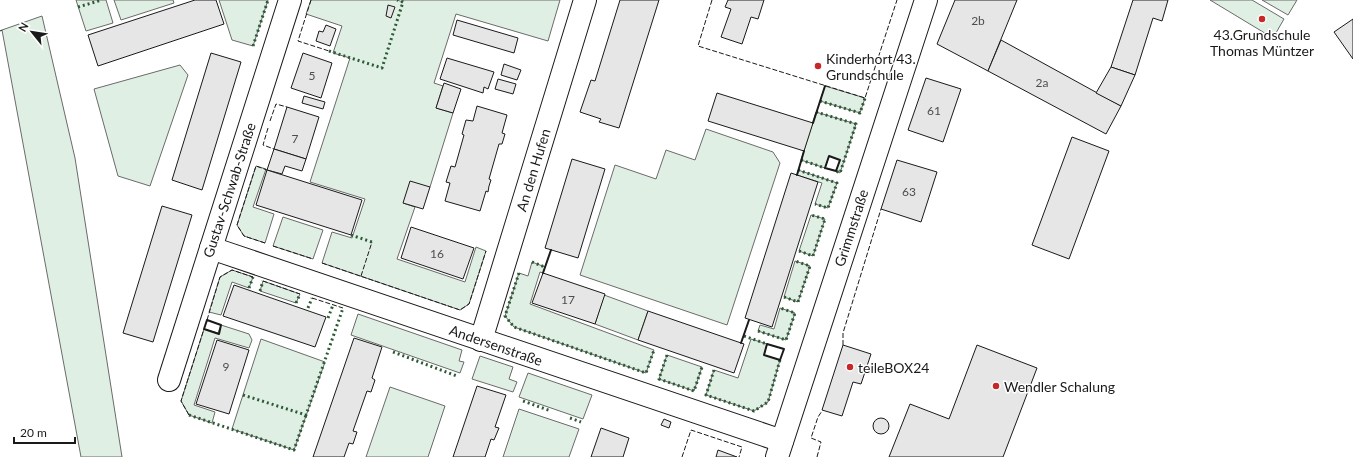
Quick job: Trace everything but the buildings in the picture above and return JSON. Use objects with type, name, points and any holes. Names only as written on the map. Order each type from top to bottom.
[{"type":"street","name":"Gustav-Schwab-Straße","points":[[169,380],[290,0]]},
{"type":"street","name":"An den Hufen","points":[[481,340],[585,0]]},
{"type":"street","name":"Grimmstraße","points":[[779,449],[926,0]]},
{"type":"street","name":"Andersenstraße","points":[[211,248],[481,340],[779,449]]},
{"type":"green space","points":[[76,0],[106,0],[113,23],[86,31]]},
{"type":"green space","points":[[114,0],[173,0],[174,3],[121,20]]},
{"type":"green space","points":[[219,0],[268,0],[253,46],[232,40]]},
{"type":"green space","points":[[311,0],[397,0],[403,2],[403,0],[560,0],[548,41],[456,14],[434,83],[443,86],[436,108],[453,113],[430,187],[403,203],[415,207],[397,259],[465,282],[476,247],[486,251],[469,304],[460,310],[322,263],[332,232],[352,238],[365,199],[310,182],[350,58],[333,53],[342,26],[306,14]]},
{"type":"green space","name":"43.Grundschule Thomas Müntzer","points":[[1210,0],[1252,0],[1284,19],[1273,38]]},
{"type":"green space","points":[[1262,0],[1297,0],[1288,15]]},
{"type":"green space","points":[[42,16],[75,158],[122,457],[81,457],[2,30]]},
{"type":"green space","points":[[180,65],[188,75],[150,186],[118,176],[94,89]]},
{"type":"green space","points":[[825,86],[865,98],[860,113],[820,101]]},
{"type":"green space","points":[[816,112],[856,124],[840,173],[836,171],[840,160],[829,156],[825,168],[801,160]]},
{"type":"green space","points":[[706,129],[773,152],[780,163],[727,325],[580,275],[615,165],[656,179],[666,150],[695,160]]},
{"type":"green space","points":[[256,166],[266,169],[253,207],[274,214],[265,243],[244,236],[237,225]]},
{"type":"green space","points":[[798,170],[837,183],[828,208],[815,204],[822,183],[797,175]]},
{"type":"green space","points":[[811,215],[825,219],[813,256],[799,251]]},
{"type":"green space","points":[[283,217],[323,230],[313,259],[273,246]]},
{"type":"green space","points":[[795,261],[810,266],[798,302],[784,297]]},
{"type":"green space","points":[[532,262],[545,267],[543,273],[540,272],[530,304],[654,350],[646,373],[514,327],[505,316],[519,273],[528,276]]},
{"type":"green space","points":[[232,270],[253,277],[249,288],[232,282],[221,315],[209,312],[220,277]]},
{"type":"green space","points":[[263,281],[300,294],[296,303],[260,291]]},
{"type":"green space","points":[[604,295],[648,311],[638,340],[595,324]]},
{"type":"green space","points":[[780,308],[795,313],[786,340],[758,331],[760,325],[774,329]]},
{"type":"green space","points":[[358,314],[462,350],[459,361],[464,362],[460,373],[351,335]]},
{"type":"green space","points":[[221,325],[249,334],[252,340],[249,348],[215,338],[194,405],[215,412],[212,423],[189,415],[181,401],[204,329],[218,333]]},
{"type":"green space","points":[[261,339],[325,362],[294,450],[232,429]]},
{"type":"green space","points":[[751,339],[767,344],[764,355],[780,360],[768,402],[754,411],[706,395],[714,370],[738,378]]},
{"type":"green space","points":[[667,355],[702,367],[694,391],[659,379]]},
{"type":"green space","points":[[480,356],[513,367],[509,379],[517,382],[513,392],[472,379]]},
{"type":"green space","points":[[528,373],[592,395],[583,419],[519,397]]},
{"type":"green space","points":[[390,387],[445,406],[428,457],[366,457]]},
{"type":"green space","points":[[519,409],[579,429],[569,457],[503,457]]},
{"type":"hedge","points":[[78,7],[102,0]]},
{"type":"hedge","points":[[253,46],[268,0]]},
{"type":"hedge","points":[[329,51],[382,68],[403,2],[397,0]]},
{"type":"hedge","points":[[820,101],[860,113],[865,98]]},
{"type":"hedge","points":[[816,112],[856,124],[840,173],[836,171]]},
{"type":"hedge","points":[[801,160],[825,168]]},
{"type":"hedge","points":[[798,170],[837,183],[828,208],[815,204]]},
{"type":"hedge","points":[[799,251],[813,256],[825,219],[811,215]]},
{"type":"hedge","points":[[351,235],[372,242]]},
{"type":"hedge","points":[[784,297],[798,302],[810,266],[795,261]]},
{"type":"hedge","points":[[532,262],[545,267]]},
{"type":"hedge","points":[[519,273],[505,316],[514,327],[646,373],[654,350]]},
{"type":"hedge","points":[[249,288],[253,277]]},
{"type":"hedge","points":[[260,291],[263,281]]},
{"type":"hedge","points":[[296,303],[300,294]]},
{"type":"hedge","points":[[308,308],[312,298]]},
{"type":"hedge","points":[[328,318],[333,305]]},
{"type":"hedge","points":[[243,395],[306,415],[343,308]]},
{"type":"hedge","points":[[758,331],[786,340],[795,313],[780,308]]},
{"type":"hedge","points":[[744,336],[767,344]]},
{"type":"hedge","points":[[393,352],[457,376]]},
{"type":"hedge","points":[[667,355],[659,379],[694,391],[702,367]]},
{"type":"hedge","points":[[714,370],[706,395],[754,411],[768,402],[780,360]]},
{"type":"hedge","points":[[523,401],[551,411]]},
{"type":"hedge","points":[[189,415],[294,450],[306,415]]},
{"type":"hedge","points":[[570,418],[581,422]]},
{"type":"fence","points":[[311,0],[298,41],[329,51]]},
{"type":"fence","points":[[712,0],[698,46],[865,98],[897,0]]},
{"type":"fence","points":[[270,121],[276,104],[287,107]]},
{"type":"fence","points":[[268,128],[263,145],[274,149]]},
{"type":"fence","points":[[265,243],[244,236],[237,225],[256,166],[267,170]]},
{"type":"fence","points":[[843,345],[843,333],[881,209]]},
{"type":"fence","points":[[361,276],[372,242]]},
{"type":"fence","points":[[273,246],[313,259]]},
{"type":"fence","points":[[322,263],[460,310],[469,304],[486,251]]},
{"type":"fence","points":[[207,320],[220,277],[232,270],[253,277]]},
{"type":"fence","points":[[263,281],[300,294]]},
{"type":"fence","points":[[312,298],[343,308]]},
{"type":"fence","points":[[189,415],[181,401],[204,329]]},
{"type":"fence","points":[[817,457],[821,442],[811,438],[818,417],[822,411]]},
{"type":"fence","points":[[682,457],[691,430],[742,447],[739,457]]},
{"type":"wall","points":[[813,123],[825,86]]},
{"type":"wall","points":[[797,175],[804,151]]},
{"type":"wall","points":[[829,156],[840,160],[836,171],[825,168],[829,156]]},
{"type":"wall","points":[[543,273],[551,250]]},
{"type":"wall","points":[[207,320],[221,325],[219,334],[204,329],[207,320]]},
{"type":"wall","points":[[741,343],[749,320]]},
{"type":"wall","points":[[767,344],[784,349],[780,360],[764,355],[767,344]]},
{"type":"place","name":"43.Grundschule Thomas Müntzer","points":[[1262,19]]},
{"type":"place","name":"Kinderhort 43. Grundschule","points":[[818,66]]},
{"type":"place","name":"teileBOX24","points":[[850,367]]},
{"type":"place","name":"Wendler Schalung","points":[[996,386]]}]
